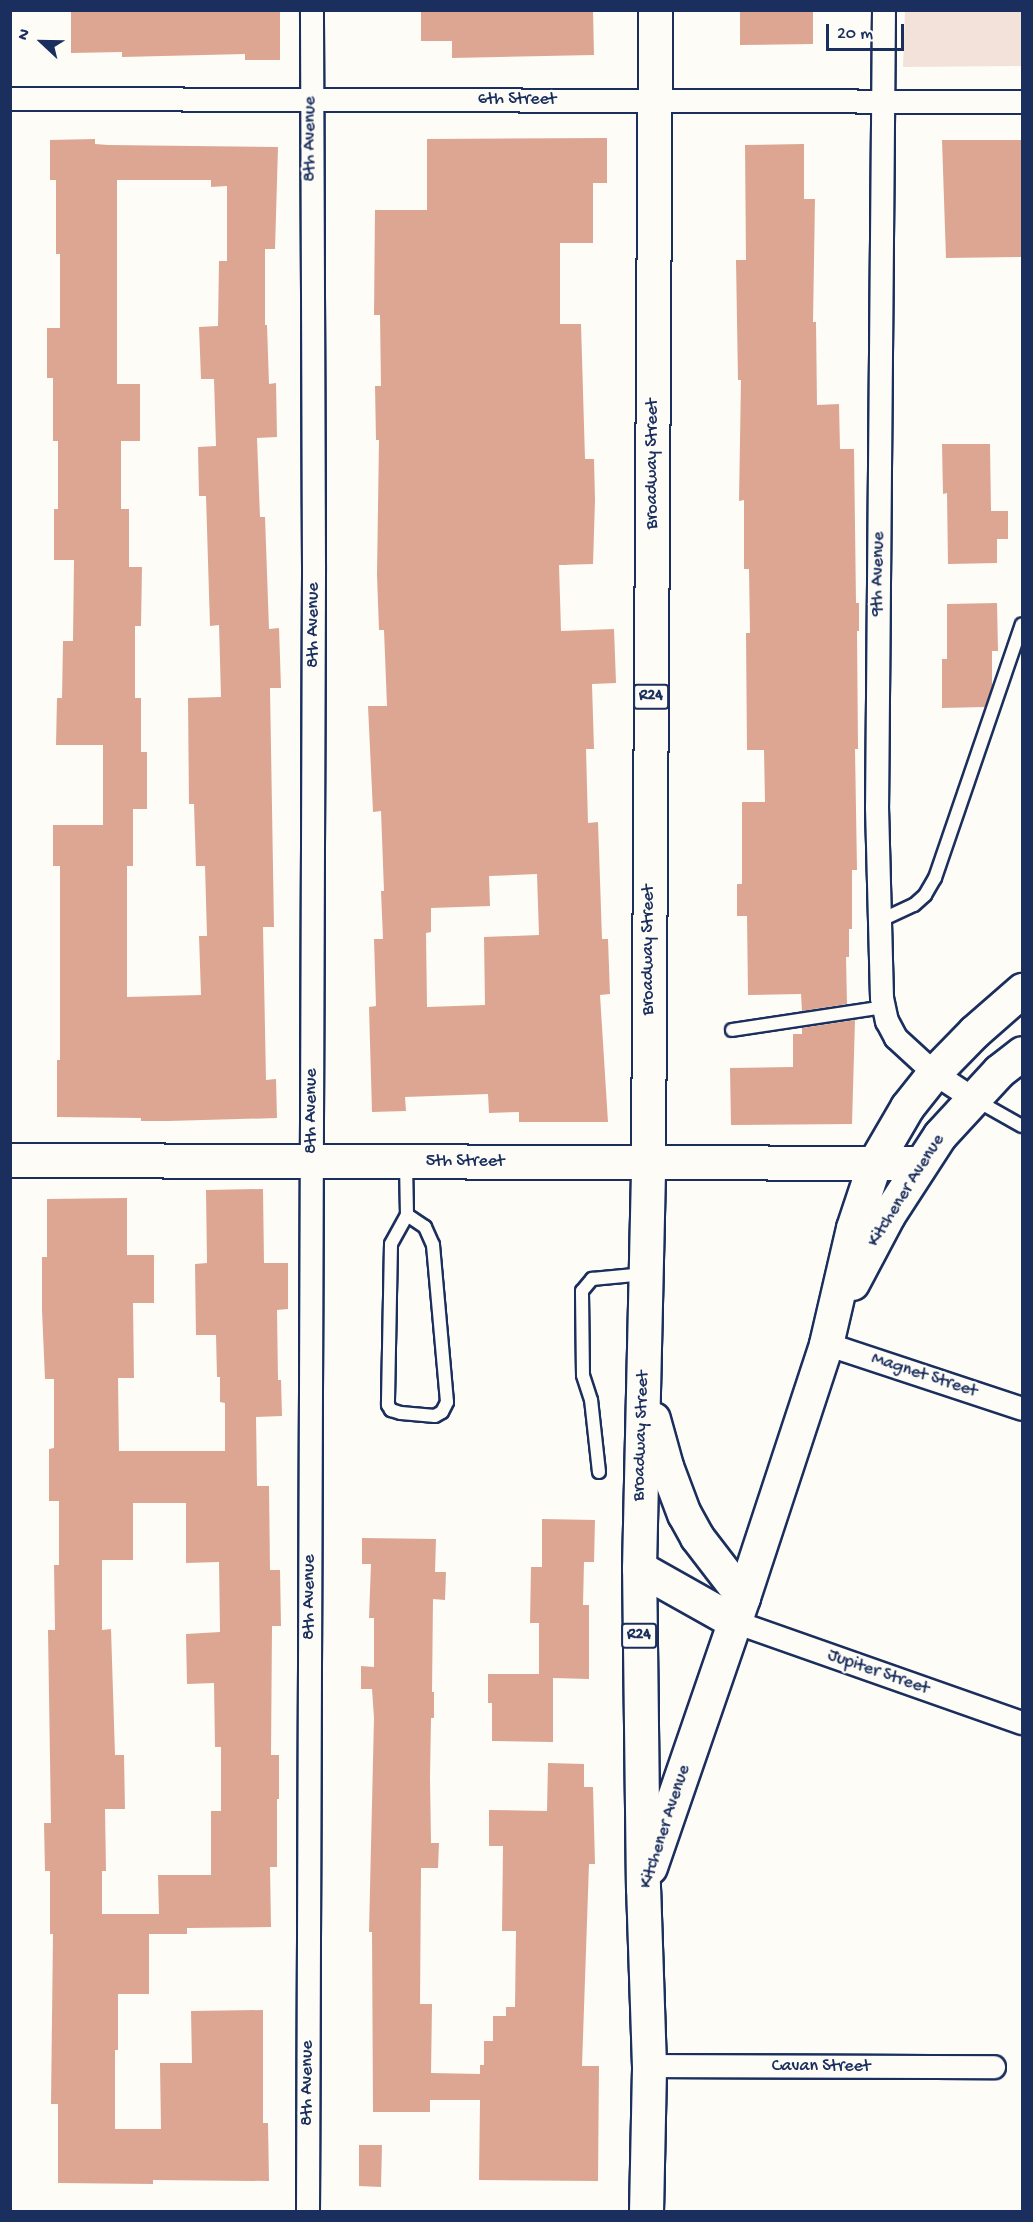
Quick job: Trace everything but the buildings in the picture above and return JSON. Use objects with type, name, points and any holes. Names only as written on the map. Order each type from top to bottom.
[{"type":"main road","name":"Broadway Street","points":[[643,1888],[639,1568],[648,1163],[655,10]]},
{"type":"main road","name":"Kitchener Avenue","points":[[646,2211],[649,2066],[643,1888],[739,1609],[830,1330],[853,1228],[875,1162],[907,1107],[934,1073],[974,1032],[1023,990]]},
{"type":"main road","name":"Kitchener Avenue","points":[[830,1330],[888,1215],[920,1163],[972,1098],[1023,1053]]},
{"type":"main road","name":"5th Street","points":[[10,1160],[920,1163]]},
{"type":"main road","name":"R24","points":[[644,1384],[666,1466],[684,1514],[739,1609]]},
{"type":"main road","points":[[639,1568],[739,1609]]},
{"type":"street","name":"8th Avenue","points":[[308,2211],[314,554],[312,10]]},
{"type":"street","name":"9th Avenue","points":[[884,10],[885,103],[877,795],[879,921],[884,1007],[887,1021],[896,1038],[934,1073],[972,1098]]},
{"type":"street","name":"6th Street","points":[[10,99],[1023,102]]},
{"type":"street","name":"Magnet Street","points":[[830,1330],[1023,1409]]},
{"type":"street","name":"Jupiter Street","points":[[739,1609],[1023,1723]]},
{"type":"street","name":"Cavan Street","points":[[649,2066],[994,2067]]},
{"type":"lane","points":[[879,921],[914,905],[925,895],[935,878],[1023,624]]},
{"type":"lane","points":[[732,1030],[884,1007]]},
{"type":"lane","points":[[972,1098],[1023,1126]]},
{"type":"lane","points":[[406,1161],[407,1215],[391,1244],[387,1405],[391,1410],[401,1413],[435,1416],[442,1412],[447,1402],[433,1245],[425,1227],[407,1215]]},
{"type":"lane","points":[[599,1472],[591,1400],[583,1375],[582,1291],[592,1279],[646,1274]]},
{"type":"shaded area","points":[[905,11],[1022,11],[1022,66],[903,67]]}]
